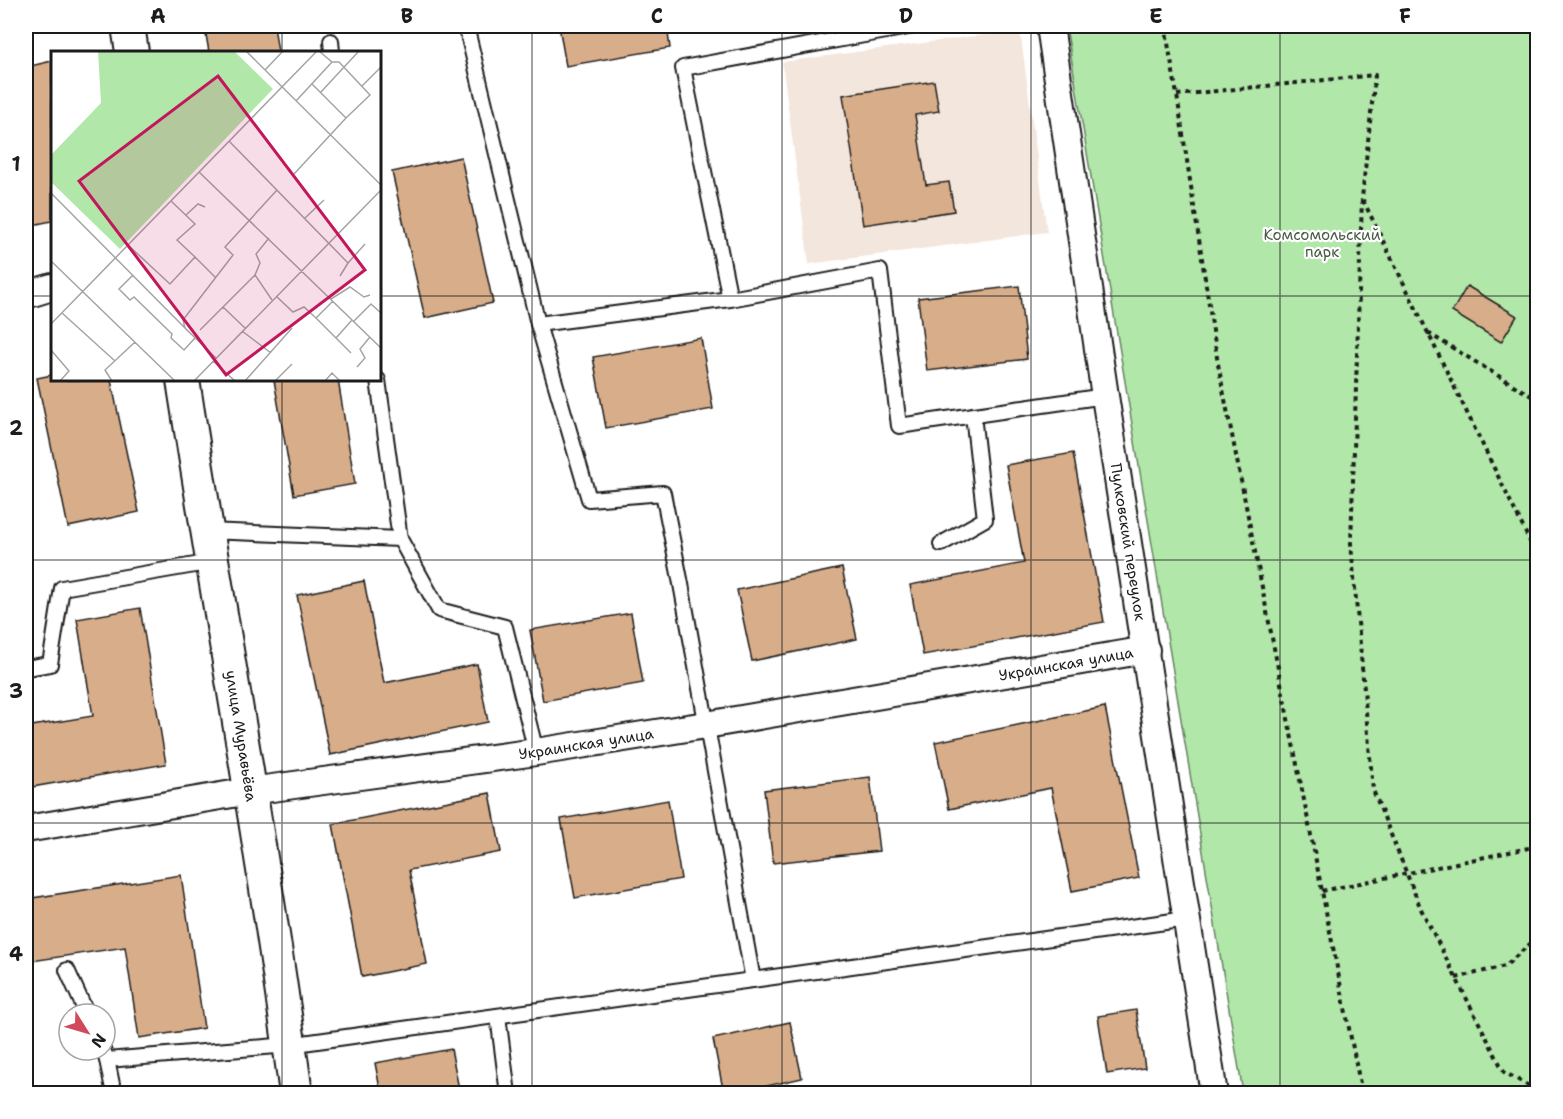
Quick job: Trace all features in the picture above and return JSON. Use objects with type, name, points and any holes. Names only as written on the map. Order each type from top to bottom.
[{"type":"street","points":[[128,26],[132,51]]},
{"type":"street","name":"Пулковский переулок","points":[[1050,26],[1214,1094]]},
{"type":"street","points":[[26,295],[51,287]]},
{"type":"street","name":"улица Муравьёва","points":[[183,381],[250,791],[296,1094]]},
{"type":"street","name":"Украинская улица","points":[[26,829],[250,791],[536,752],[706,725],[1146,650]]},
{"type":"lane","points":[[465,26],[538,324],[589,499],[663,493],[753,980]]},
{"type":"lane","points":[[730,299],[683,68],[914,26]]},
{"type":"lane","points":[[538,324],[730,299],[880,271],[899,426],[1105,396]]},
{"type":"lane","points":[[378,381],[400,539],[439,610],[505,627],[536,752]]},
{"type":"lane","points":[[941,544],[985,519],[973,415]]},
{"type":"lane","points":[[207,531],[400,539]]},
{"type":"lane","points":[[26,668],[50,664],[62,588],[212,562]]},
{"type":"lane","points":[[117,1054],[289,1045],[1187,919]]},
{"type":"lane","points":[[67,970],[82,1002]]},
{"type":"lane","points":[[498,1016],[508,1094]]},
{"type":"lane","points":[[107,1062],[114,1094]]},
{"type":"path","points":[[1165,26],[1218,364],[1362,1094]]},
{"type":"path","points":[[1177,95],[1375,75],[1362,198],[1351,544],[1372,790],[1421,909],[1504,1072],[1538,1091]]},
{"type":"path","points":[[1362,198],[1538,558]]},
{"type":"path","points":[[1428,333],[1538,400]]},
{"type":"path","points":[[1322,891],[1538,846]]},
{"type":"path","points":[[1456,978],[1505,966],[1538,937]]},
{"type":"shaded area","points":[[1020,30],[1047,232],[809,264],[782,62]]},
{"type":"green space","name":"Комсомольский парк","points":[[1066,26],[1537,26],[1537,1093],[1243,1093]]},
{"type":"building","points":[[226,26],[274,26],[278,51],[209,51],[205,29]]},
{"type":"building","points":[[559,26],[667,26],[670,48],[566,66]]},
{"type":"building","points":[[51,61],[51,221],[27,226],[26,220],[26,67]]},
{"type":"building","points":[[934,81],[939,111],[915,115],[926,185],[949,182],[954,211],[863,225],[843,95]]},
{"type":"building","points":[[461,157],[493,303],[425,318],[392,172]]},
{"type":"building","points":[[1019,286],[1027,359],[927,371],[918,298]]},
{"type":"building","points":[[1467,286],[1517,316],[1501,342],[1452,312]]},
{"type":"building","points":[[701,338],[713,409],[606,428],[593,357]]},
{"type":"building","points":[[51,375],[51,381],[111,381],[139,512],[68,527],[37,378]]},
{"type":"building","points":[[274,381],[338,381],[355,484],[294,495]]},
{"type":"building","points":[[1073,453],[1104,622],[923,655],[910,585],[1024,563],[1006,465]]},
{"type":"building","points":[[842,568],[857,639],[752,661],[737,590]]},
{"type":"building","points":[[364,581],[384,683],[477,664],[488,722],[330,755],[297,595]]},
{"type":"building","points":[[140,608],[166,764],[26,788],[26,727],[93,716],[77,619]]},
{"type":"building","points":[[631,613],[643,683],[543,701],[530,630]]},
{"type":"building","points":[[1105,707],[1139,878],[1072,891],[1051,788],[949,809],[935,742]]},
{"type":"building","points":[[870,777],[879,851],[773,863],[764,790]]},
{"type":"building","points":[[490,793],[501,852],[409,870],[427,964],[362,977],[333,824]]},
{"type":"building","points":[[668,800],[681,879],[575,898],[561,819]]},
{"type":"building","points":[[181,875],[204,1028],[139,1038],[125,947],[32,961],[26,922],[26,899]]},
{"type":"building","points":[[1136,1010],[1145,1068],[1107,1074],[1098,1016]]},
{"type":"building","points":[[790,1022],[802,1078],[724,1094],[713,1039]]},
{"type":"building","points":[[451,1049],[460,1094],[381,1094],[375,1063]]}]
